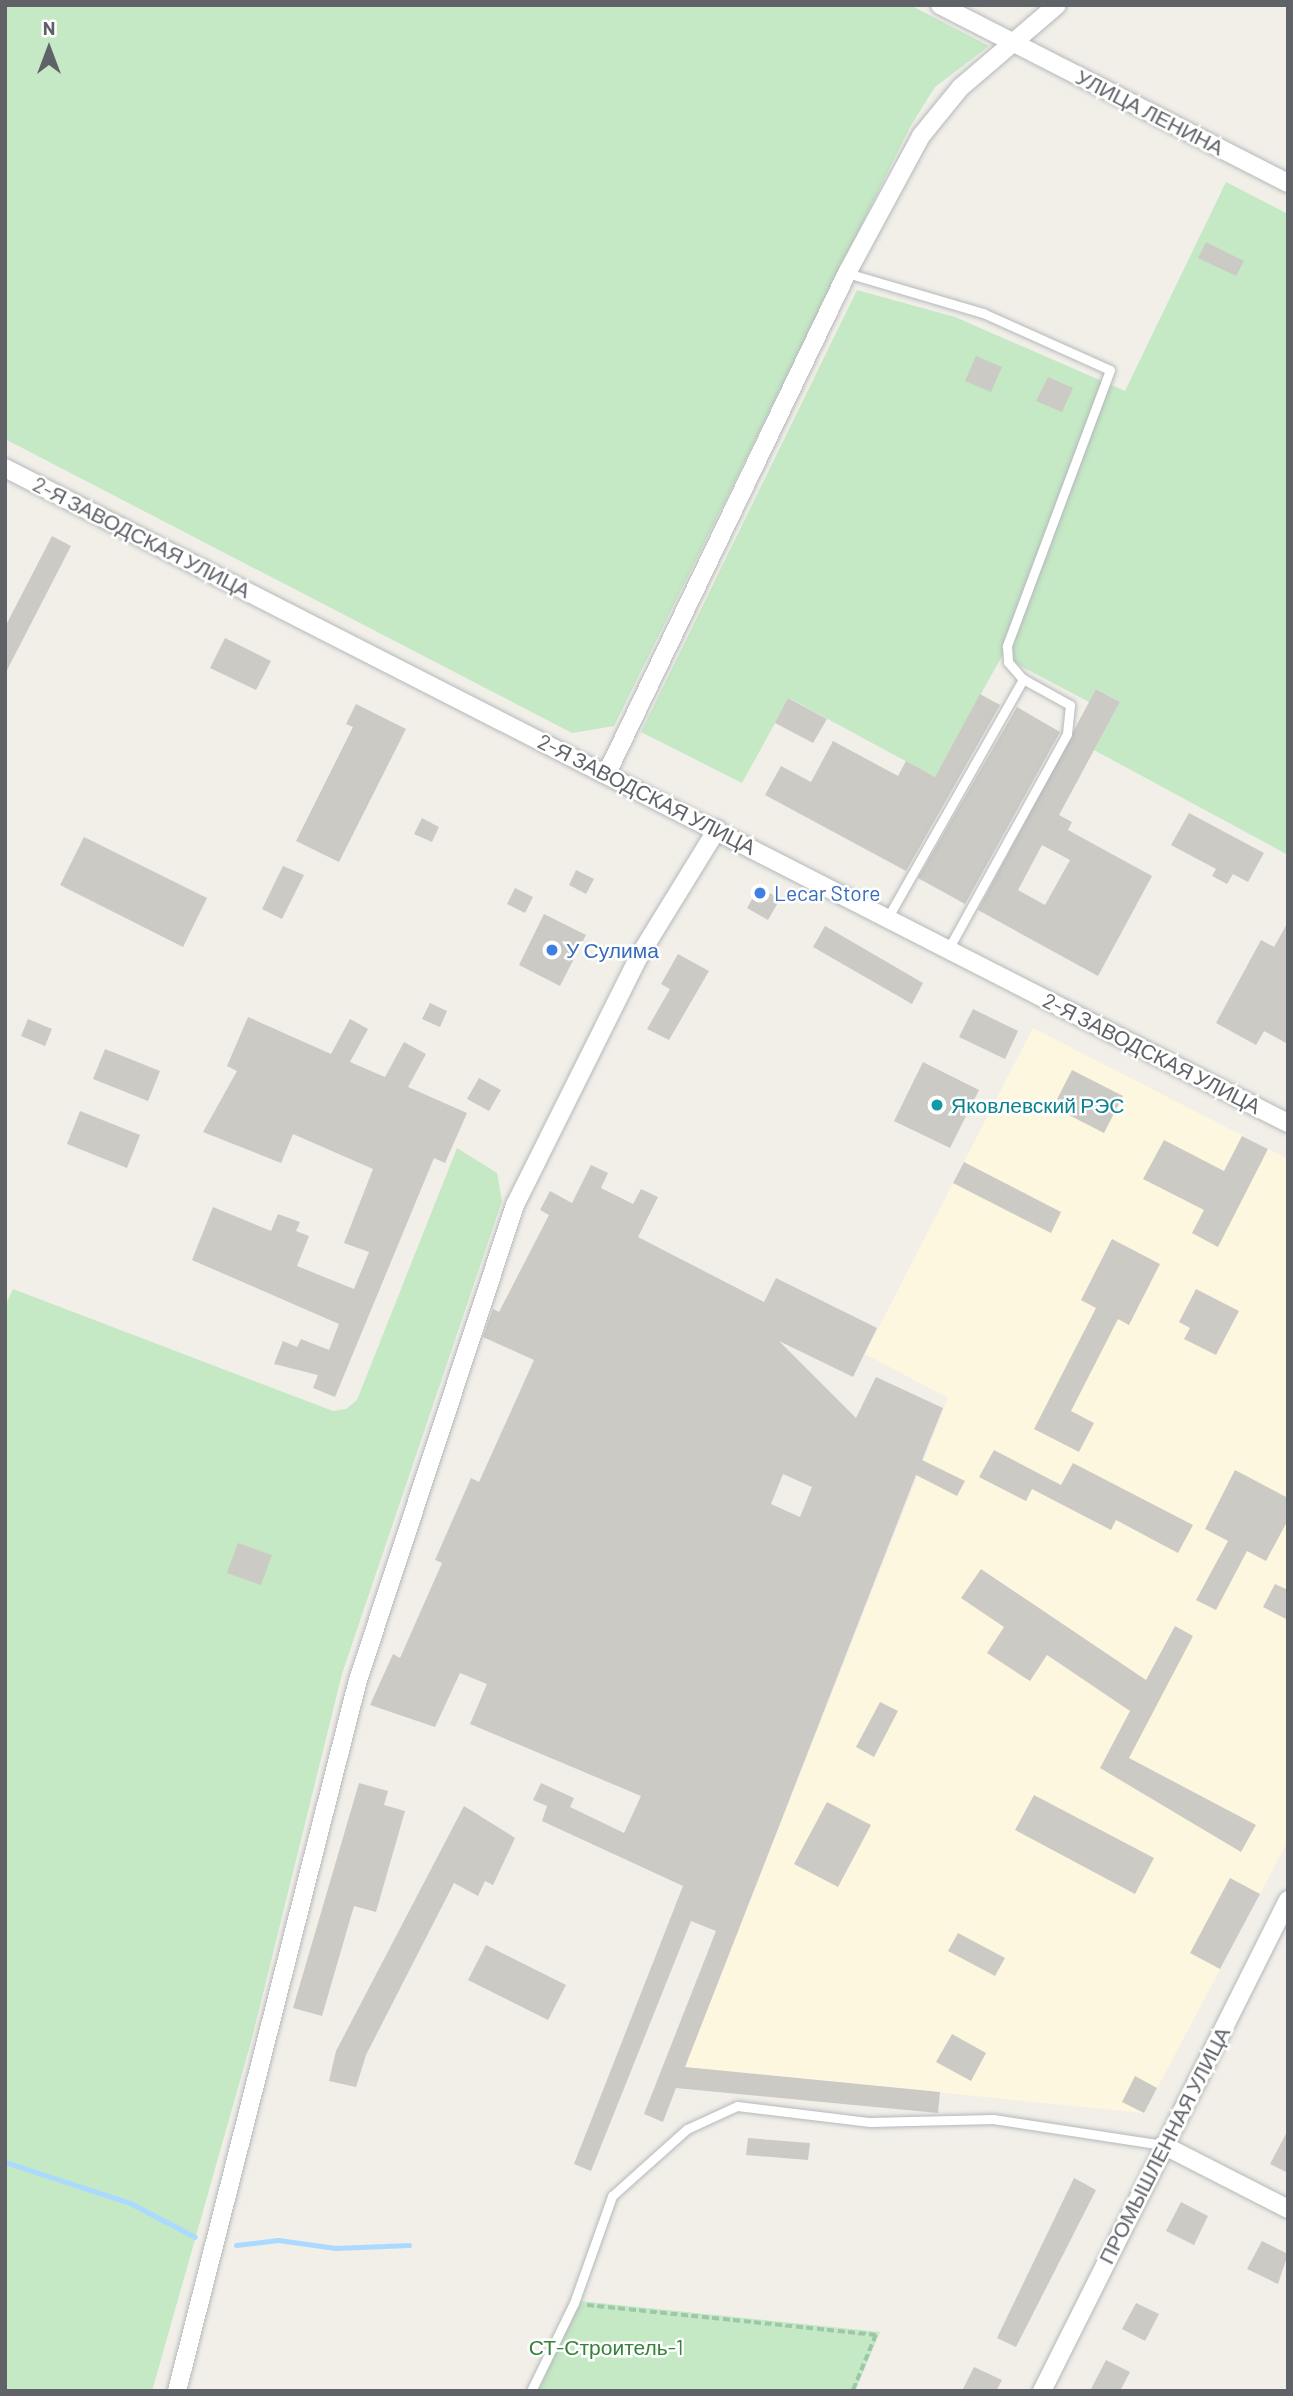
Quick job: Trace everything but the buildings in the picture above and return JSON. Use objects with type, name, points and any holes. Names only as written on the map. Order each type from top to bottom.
[{"type":"street","name":"УЛИЦА ЛЕНИНА","points":[[940,5],[1288,183]]},
{"type":"street","points":[[607,773],[846,273],[921,136],[961,87],[1057,5]]},
{"type":"street","name":"2-Я ЗАВОДСКАЯ УЛИЦА","points":[[5,468],[718,829],[1288,1123]]},
{"type":"street","points":[[177,2391],[358,1680],[515,1205],[639,956],[718,829]]},
{"type":"street","name":"ПРОМЫШЛЕННАЯ УЛИЦА","points":[[1042,2391],[1288,1900]]},
{"type":"street","points":[[1163,2145],[1288,2209]]},
{"type":"lane","points":[[846,273],[984,313],[1110,370],[1007,646],[1008,663],[1023,680],[1070,705],[1067,734],[949,948]]},
{"type":"lane","points":[[888,917],[1023,680]]},
{"type":"lane","points":[[531,2391],[574,2303],[612,2196],[687,2129],[737,2106],[870,2122],[993,2119],[1163,2145]]},
{"type":"path","points":[[574,2303],[876,2335],[853,2391]]},
{"type":"shaded area","points":[[1033,1028],[1288,1159],[1288,1841],[1144,2113],[685,2067],[948,1398],[865,1354]]},
{"type":"green space","points":[[5,5],[910,5],[989,46],[935,87],[910,127],[614,726],[572,733],[5,439]]},
{"type":"green space","points":[[1226,182],[1288,214],[1288,855],[1094,750],[1120,702],[1097,689],[1089,702],[1002,656],[935,777],[789,698],[742,783],[641,732],[857,290],[955,317],[1125,391]]},
{"type":"green space","points":[[457,1148],[497,1173],[502,1201],[342,1674],[251,2042],[152,2391],[5,2391],[5,1306],[13,1289],[333,1411],[346,1409],[357,1400]]},
{"type":"green space","name":"СТ-Строитель-1","points":[[580,2301],[880,2332],[855,2391],[538,2391]]},
{"type":"waterway","points":[[5,2162],[130,2203],[195,2237]]},
{"type":"waterway","points":[[236,2245],[278,2240],[335,2248],[409,2245]]},
{"type":"place","name":"Lecar Store","points":[[760,893]]},
{"type":"place","name":"У Сулима","points":[[552,950]]},
{"type":"place","name":"Яковлевский РЭС","points":[[937,1105]]}]
